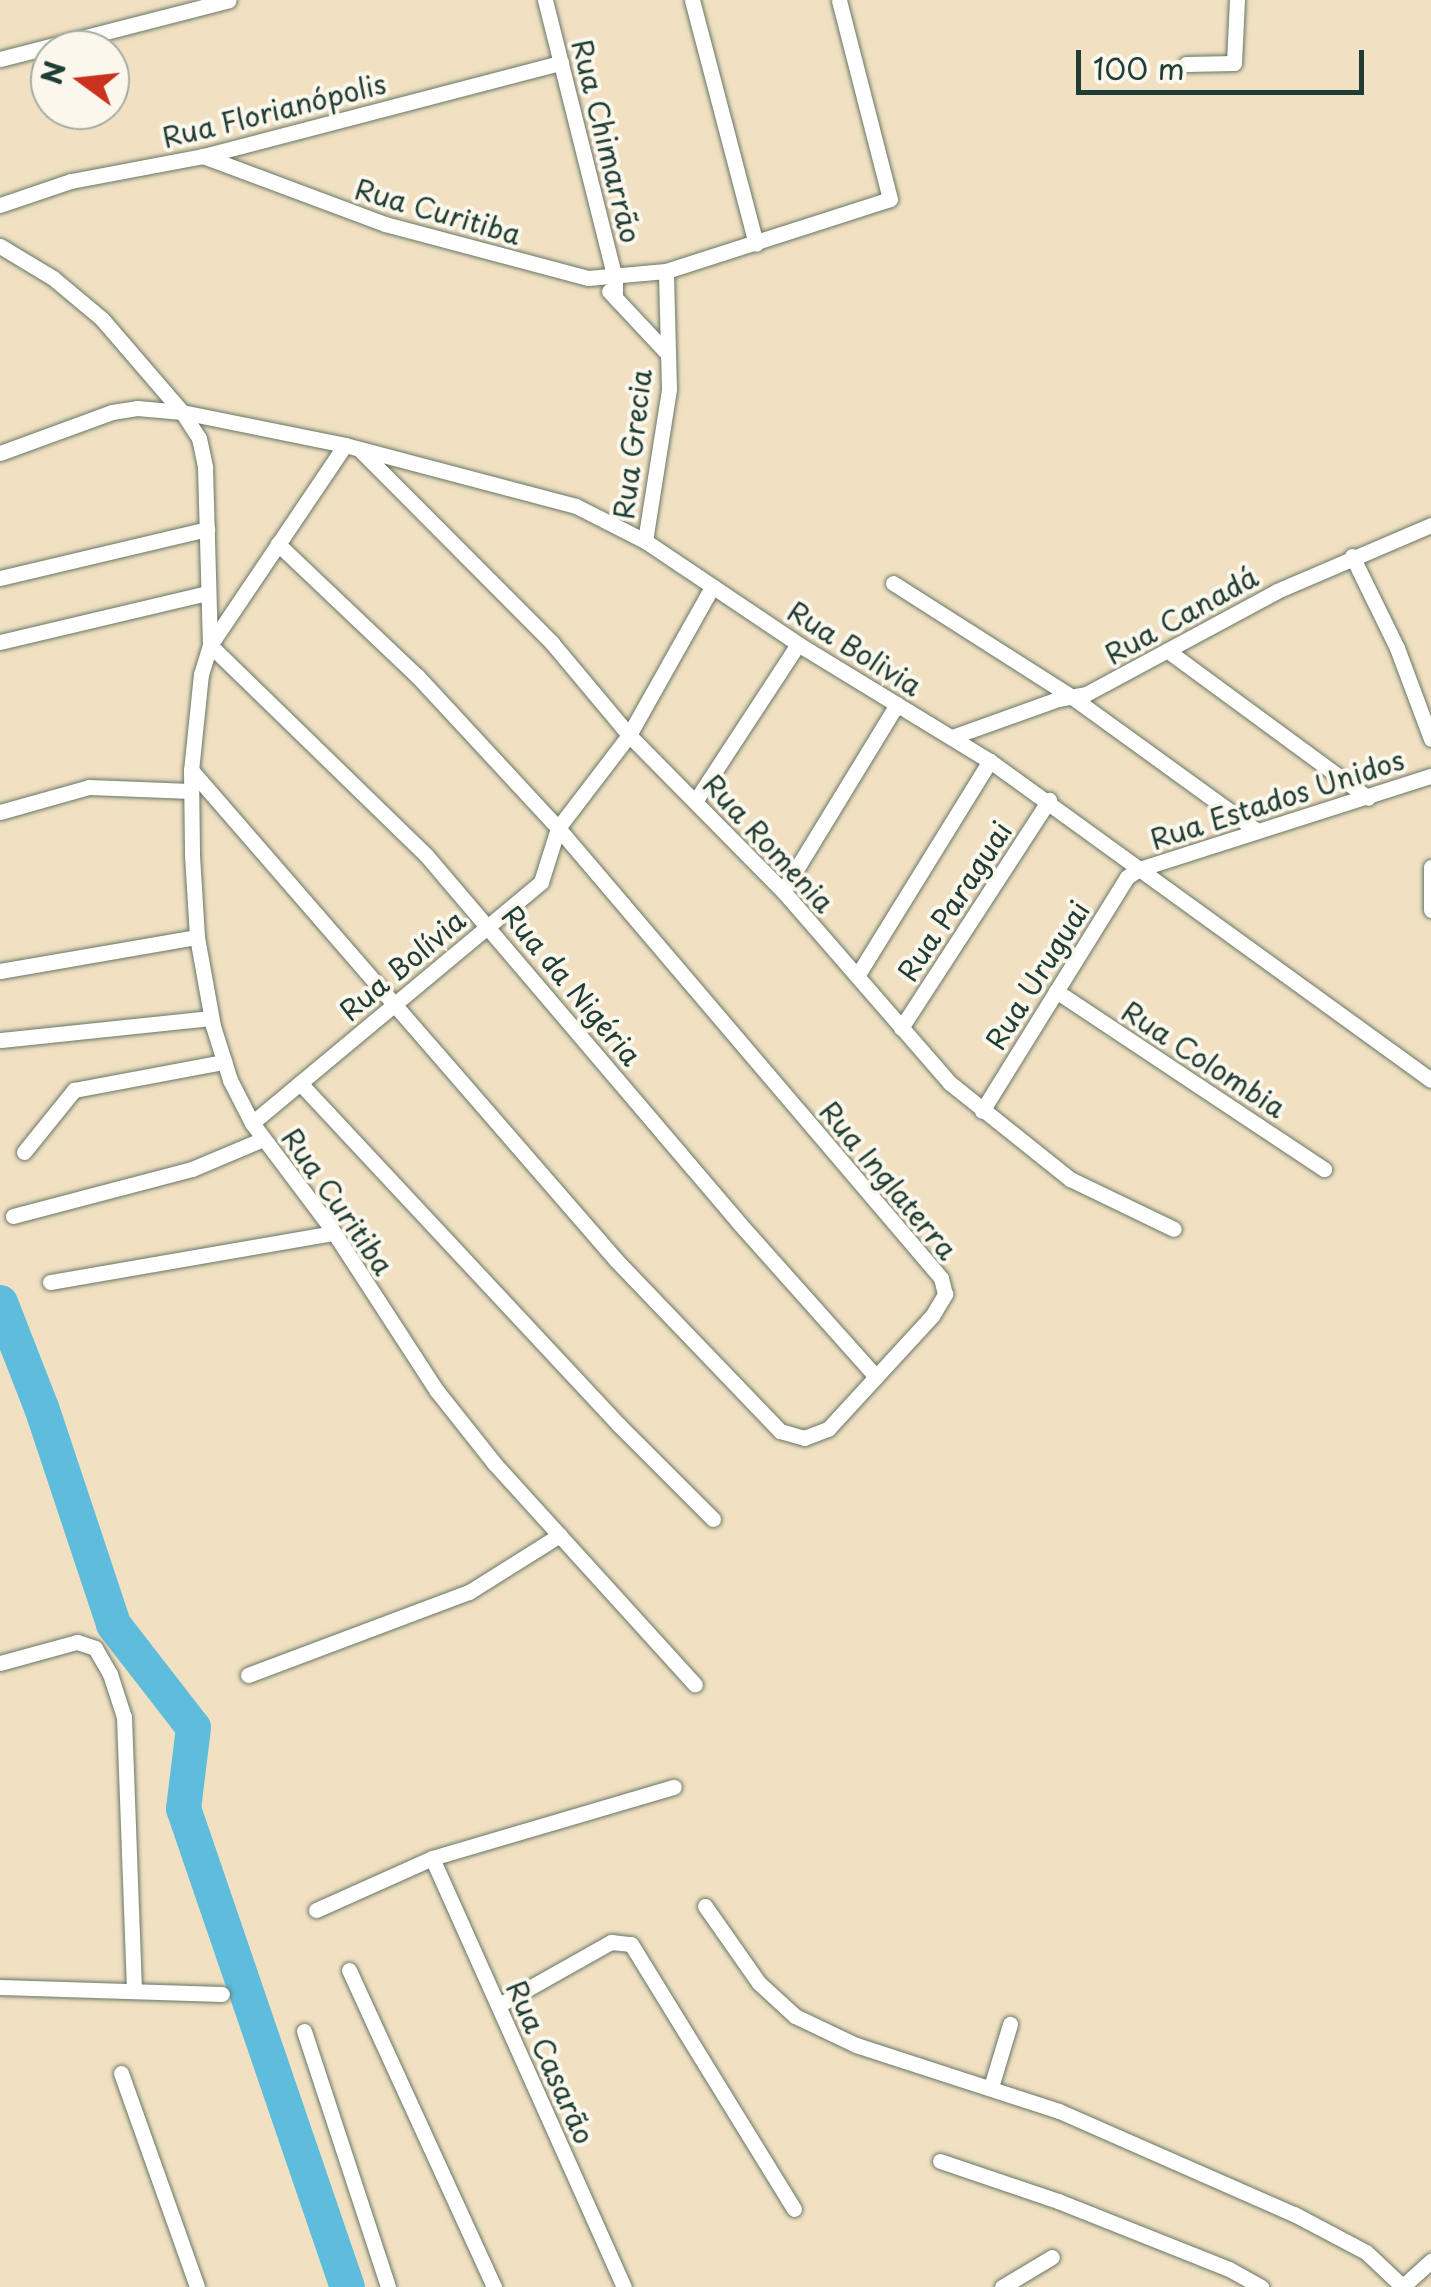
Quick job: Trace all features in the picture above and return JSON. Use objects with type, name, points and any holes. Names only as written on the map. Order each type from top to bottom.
[{"type":"street","points":[[0,59],[229,0]]},
{"type":"street","name":"Rua Chimarrão","points":[[545,0],[615,278],[615,295]]},
{"type":"street","points":[[692,0],[756,244]]},
{"type":"street","name":"Rua Curitiba","points":[[203,156],[385,224],[588,278],[666,271],[890,198],[840,0]]},
{"type":"street","points":[[1186,64],[1234,63],[1237,0]]},
{"type":"street","name":"Rua Florianópolis","points":[[0,205],[71,181],[203,156],[561,63]]},
{"type":"street","points":[[0,246],[78,297],[182,412],[204,454],[210,645]]},
{"type":"street","name":"Rua Grecia","points":[[645,541],[666,426],[666,271]]},
{"type":"street","name":"Rua Grecia","points":[[588,278],[615,295],[668,354]]},
{"type":"street","name":"Rua Bolivia","points":[[0,454],[112,412],[137,408],[182,412],[352,447],[576,506],[645,541],[798,644],[990,760],[1429,1076]]},
{"type":"street","points":[[210,645],[278,544],[352,447]]},
{"type":"street","name":"Rua Romenia","points":[[352,447],[552,643],[629,735],[783,891],[901,1028],[982,1111],[1070,1179],[1174,1229]]},
{"type":"street","name":"Rua Canadá","points":[[952,737],[1086,694],[1277,591],[1431,524]]},
{"type":"street","points":[[0,578],[207,529]]},
{"type":"street","name":"Rua Inglaterra","points":[[191,770],[616,1260],[780,1432],[804,1438],[828,1429],[932,1316],[944,1294],[941,1278],[558,828],[417,676],[278,544]]},
{"type":"street","points":[[1352,556],[1397,648],[1431,740]]},
{"type":"street","points":[[893,583],[1072,697],[1257,831]]},
{"type":"street","name":"Rua Bolívia","points":[[252,1123],[540,882],[558,828],[629,735],[712,588]]},
{"type":"street","points":[[0,642],[208,593]]},
{"type":"street","points":[[696,800],[798,644]]},
{"type":"street","name":"Rua Curitiba","points":[[210,645],[194,705],[191,770],[197,938],[224,1062],[252,1123],[334,1233],[436,1391],[695,1685]]},
{"type":"street","name":"Rua da Nigéria","points":[[210,645],[426,855],[490,925],[739,1223],[876,1377]]},
{"type":"street","points":[[1168,651],[1368,798]]},
{"type":"street","points":[[783,891],[897,704]]},
{"type":"street","points":[[857,976],[990,760]]},
{"type":"street","name":"Rua Estados Unidos","points":[[1139,869],[1431,776]]},
{"type":"street","points":[[0,812],[89,787],[191,791]]},
{"type":"street","name":"Rua Paraguai","points":[[901,1028],[1048,800]]},
{"type":"street","points":[[1431,866],[1431,910]]},
{"type":"street","name":"Rua Uruguai","points":[[982,1111],[1122,884],[1139,869]]},
{"type":"street","points":[[0,971],[197,938]]},
{"type":"street","name":"Rua Colombia","points":[[1056,991],[1324,1169]]},
{"type":"street","points":[[1,1040],[212,1018]]},
{"type":"street","points":[[24,1152],[74,1090],[224,1062]]},
{"type":"street","points":[[300,1083],[628,1435],[712,1519]]},
{"type":"street","points":[[13,1216],[192,1169],[263,1138]]},
{"type":"street","points":[[50,1282],[334,1233]]},
{"type":"street","points":[[248,1675],[469,1592],[560,1535]]},
{"type":"street","points":[[0,1663],[77,1642],[95,1648],[110,1674],[124,1717],[134,1991]]},
{"type":"street","points":[[316,1910],[432,1858],[674,1787]]},
{"type":"street","name":"Rua Casarão","points":[[432,1858],[624,2287]]},
{"type":"street","points":[[705,1906],[758,1983],[795,2016],[856,2045],[1059,2111],[1325,2228],[1366,2252],[1402,2286],[1431,2261]]},
{"type":"street","points":[[499,2006],[611,1942],[631,1944],[794,2209]]},
{"type":"street","points":[[349,1970],[494,2287]]},
{"type":"street","points":[[0,1986],[222,1994]]},
{"type":"street","points":[[991,2087],[1010,2024]]},
{"type":"street","points":[[304,2031],[388,2287]]},
{"type":"street","points":[[121,2073],[197,2287]]},
{"type":"street","points":[[940,2161],[1058,2201],[1229,2270],[1261,2287]]},
{"type":"street","points":[[1002,2287],[1052,2257]]},
{"type":"waterway","points":[[0,1302],[41,1407],[113,1624],[193,1727],[183,1808],[347,2287]]}]
